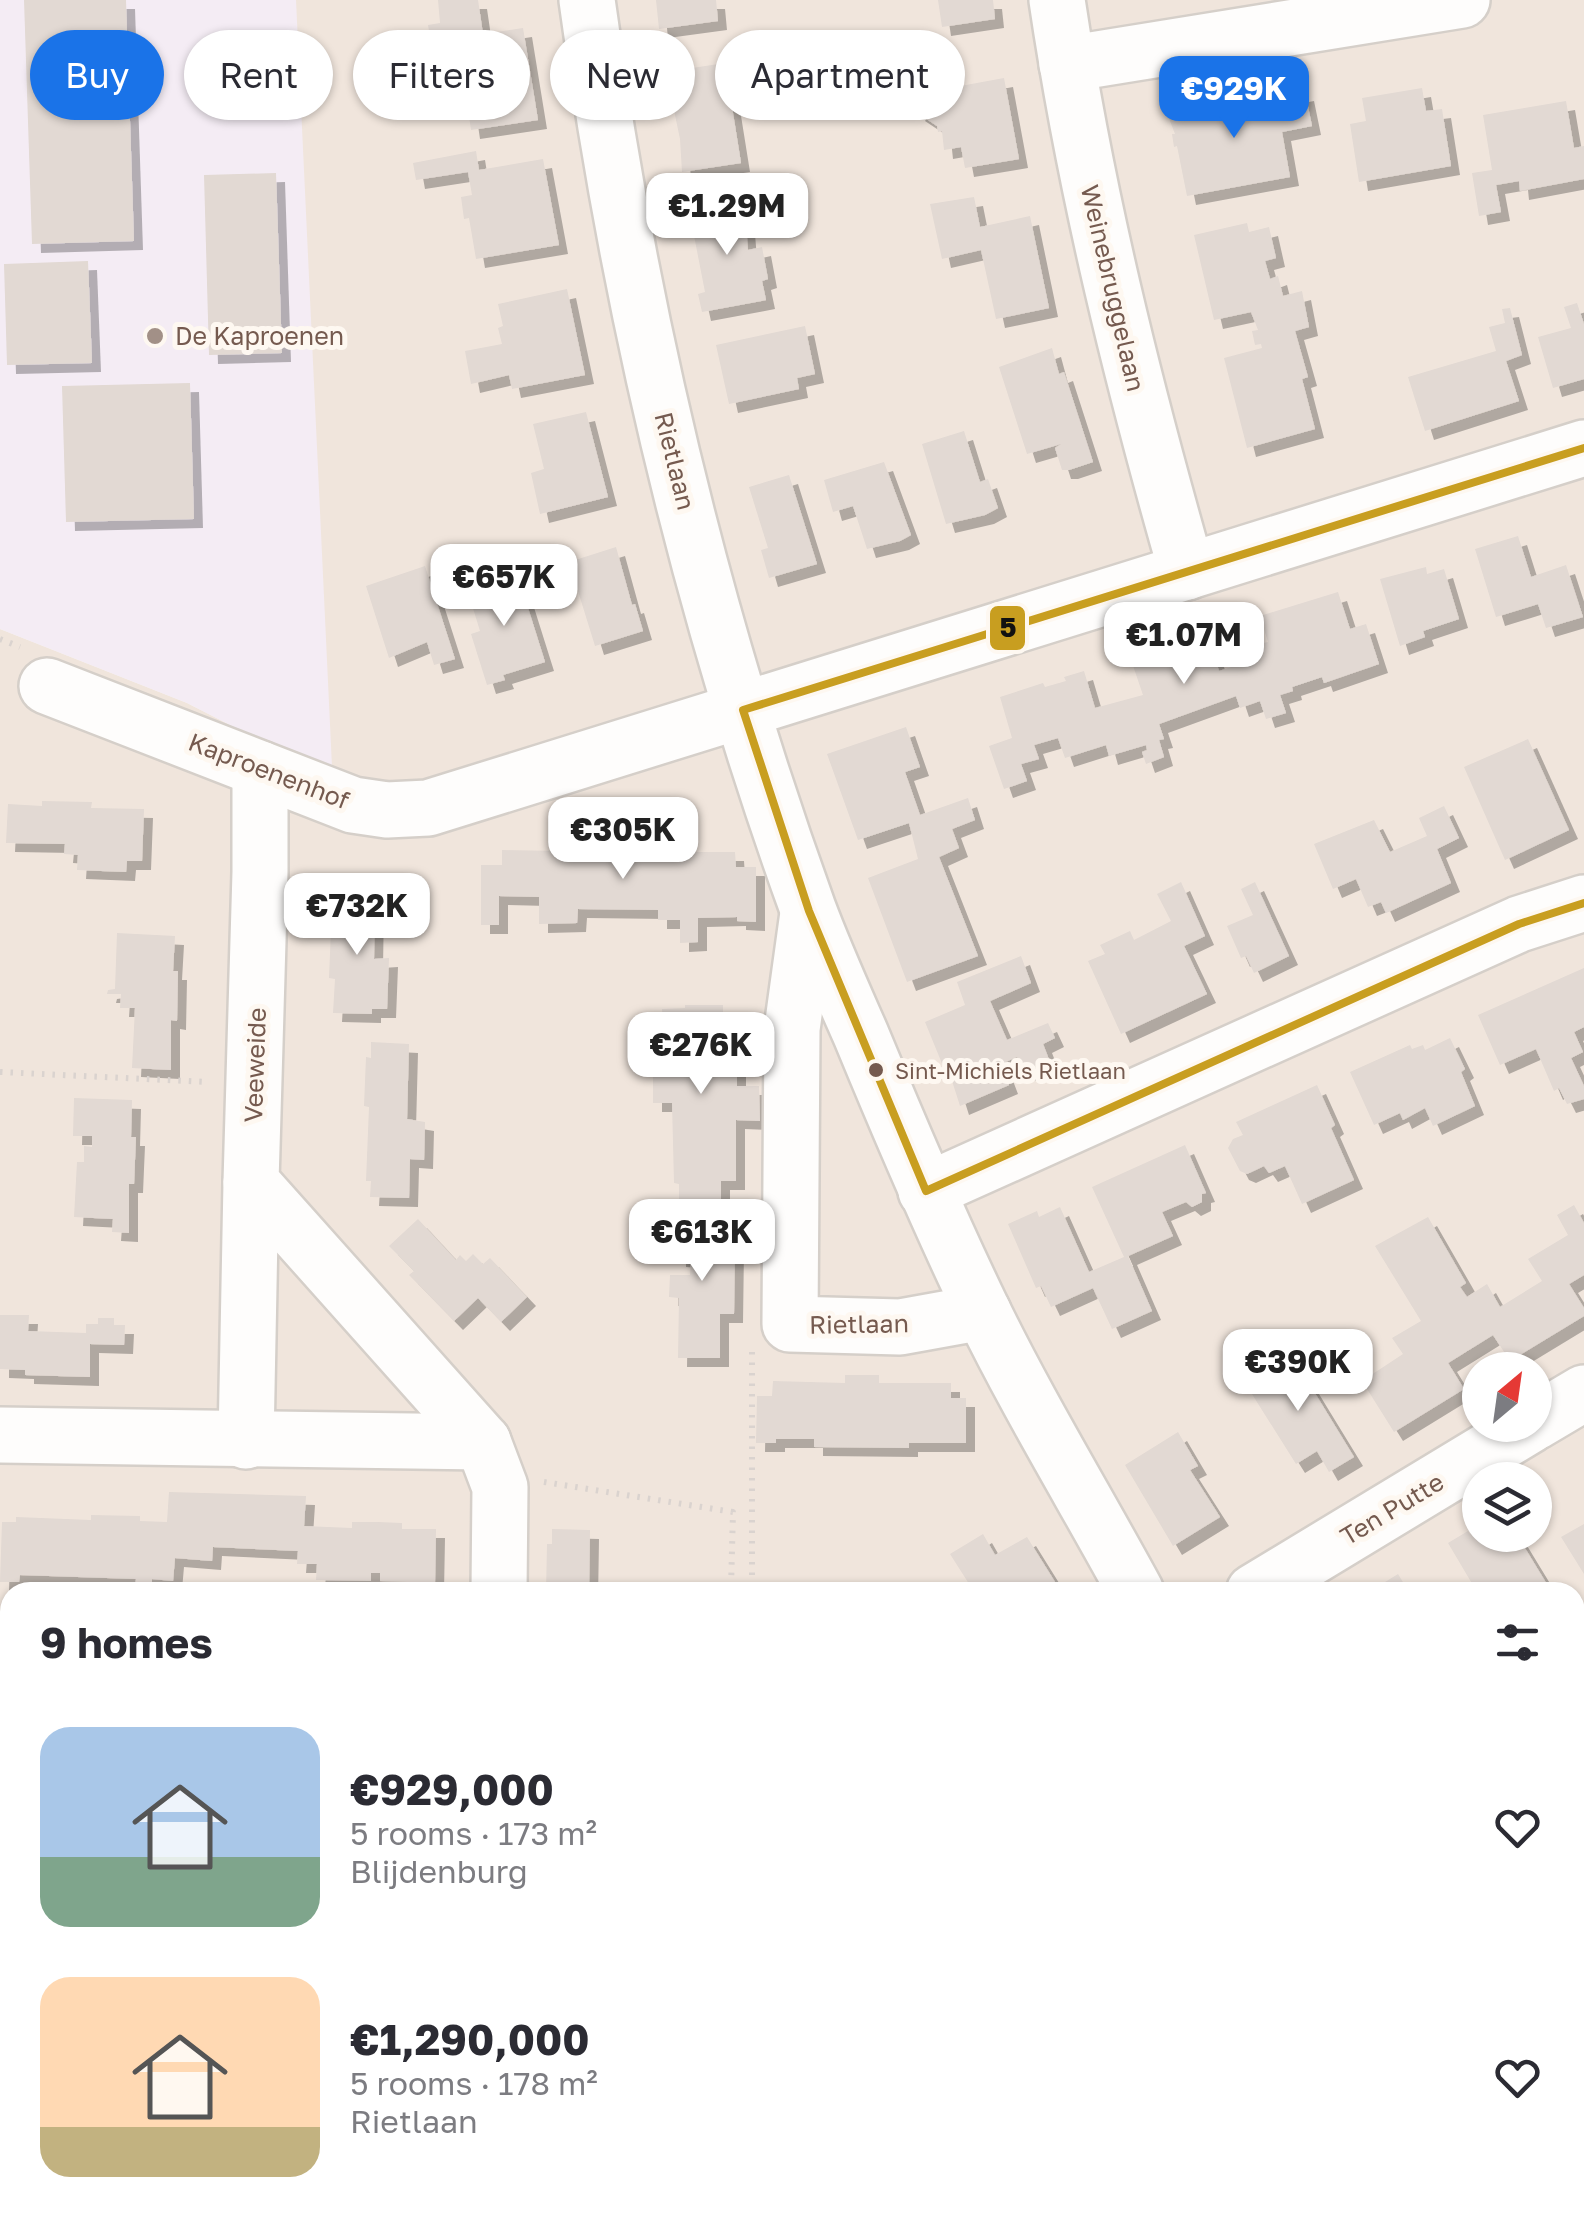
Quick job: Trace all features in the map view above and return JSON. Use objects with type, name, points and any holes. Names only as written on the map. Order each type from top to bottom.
[{"type":"street","name":"Rietlaan","points":[[588,0],[640,316],[711,605],[809,911],[926,1191],[983,1312],[1131,1582]]},
{"type":"street","name":"Weinebruggelaan","points":[[1057,0],[1118,320],[1186,572]]},
{"type":"street","points":[[1067,64],[1462,0]]},
{"type":"street","name":"Kaproenenhof","points":[[48,686],[353,805],[428,808],[1584,448]]},
{"type":"street","name":"Veeweide","points":[[246,1441],[260,768]]},
{"type":"street","points":[[926,1191],[1519,924],[1584,903]]},
{"type":"street","name":"Rietlaan","points":[[809,911],[792,1029],[790,1324],[900,1328],[983,1312]]},
{"type":"street","points":[[251,1182],[490,1458],[501,1508],[498,1582]]},
{"type":"street","name":"Ten Putte","points":[[1552,1412],[1584,1392]]},
{"type":"street","points":[[0,1435],[246,1441],[296,1438],[490,1458]]},
{"type":"street","name":"Ten Putte","points":[[1271,1582],[1503,1442]]},
{"type":"path","points":[[0,1072],[254,1084]]},
{"type":"path","points":[[752,1582],[752,1351],[790,1324]]},
{"type":"path","points":[[490,1458],[733,1512],[730,1582]]},
{"type":"shaded area","name":"De Kaproenen","points":[[0,0],[296,0],[297,30],[184,30],[184,120],[302,120],[332,767],[277,749],[187,703],[0,629]]},
{"type":"shaded area","points":[[296,0],[1584,0],[1584,1582],[0,1582],[0,629],[187,703],[277,749],[293,120],[333,120],[333,30],[295,30]]},
{"type":"building","points":[[24,0],[126,0],[127,30],[30,30],[30,120],[130,120],[134,241],[32,244]]},
{"type":"building","points":[[438,0],[478,0],[482,30],[429,30],[428,25],[440,23]]},
{"type":"building","points":[[656,0],[716,0],[718,21],[659,29]]},
{"type":"building","points":[[938,0],[993,0],[995,19],[942,27]]},
{"type":"building","points":[[715,65],[715,120],[734,120],[741,163],[682,172],[676,120],[695,120],[695,68]]},
{"type":"building","points":[[530,71],[538,120],[471,130],[470,120],[530,120]]},
{"type":"building","points":[[1004,78],[1019,159],[965,168],[961,147],[944,150],[942,131],[938,132],[937,126],[928,120],[965,120],[965,85]]},
{"type":"building","points":[[1422,88],[1426,111],[1442,109],[1451,166],[1359,182],[1350,124],[1366,121],[1362,98]]},
{"type":"building","points":[[1305,92],[1312,126],[1282,132],[1290,177],[1187,196],[1167,113],[1171,113],[1169,106],[1238,93],[1242,114],[1275,107],[1273,98]]},
{"type":"building","points":[[1566,101],[1574,148],[1584,146],[1584,179],[1520,191],[1519,181],[1496,185],[1501,212],[1479,216],[1472,173],[1492,170],[1483,115]]},
{"type":"building","points":[[476,151],[479,170],[543,159],[559,245],[476,259],[461,197],[472,195],[468,172],[416,180],[413,163]]},
{"type":"building","points":[[276,173],[282,353],[209,355],[204,175]]},
{"type":"building","points":[[974,197],[980,227],[1030,216],[1049,308],[996,319],[981,250],[942,259],[930,204]]},
{"type":"building","points":[[744,200],[748,250],[762,247],[768,279],[762,281],[766,300],[702,312],[698,294],[705,292],[689,210]]},
{"type":"building","points":[[1247,223],[1249,232],[1269,227],[1276,258],[1265,261],[1270,279],[1278,276],[1283,296],[1302,291],[1309,327],[1295,331],[1308,377],[1302,379],[1315,429],[1247,448],[1224,358],[1262,348],[1261,344],[1255,345],[1252,331],[1258,330],[1251,312],[1214,320],[1194,235]]},
{"type":"building","points":[[88,261],[92,363],[7,365],[4,264]]},
{"type":"building","points":[[567,289],[585,375],[512,389],[509,375],[471,384],[465,351],[502,344],[498,304]]},
{"type":"building","points":[[1577,303],[1584,324],[1584,379],[1553,388],[1538,337],[1571,328],[1564,307]]},
{"type":"building","points":[[1510,308],[1522,355],[1506,361],[1519,401],[1425,431],[1408,377],[1496,351],[1489,327],[1505,323],[1502,309]]},
{"type":"building","points":[[805,326],[815,374],[797,378],[799,389],[729,404],[716,345]]},
{"type":"building","points":[[1052,348],[1059,374],[1064,372],[1093,462],[1069,470],[1062,470],[1055,448],[1061,444],[1027,454],[999,367]]},
{"type":"building","points":[[190,383],[194,519],[66,522],[62,386]]},
{"type":"building","points":[[586,412],[608,497],[540,514],[531,473],[544,469],[533,424]]},
{"type":"building","points":[[964,431],[980,482],[988,479],[998,508],[946,524],[922,444]]},
{"type":"building","points":[[884,462],[911,535],[867,549],[853,506],[833,512],[824,480]]},
{"type":"building","points":[[789,475],[817,564],[769,578],[761,550],[768,548],[749,487]]},
{"type":"building","points":[[1518,536],[1531,577],[1566,565],[1583,617],[1546,628],[1538,604],[1496,617],[1475,549]]},
{"type":"building","points":[[616,547],[643,631],[595,646],[569,562]]},
{"type":"building","points":[[425,566],[455,659],[434,665],[427,642],[389,658],[366,586]]},
{"type":"building","points":[[1426,567],[1427,574],[1444,569],[1459,619],[1423,631],[1425,637],[1400,646],[1380,579]]},
{"type":"building","points":[[517,573],[545,662],[503,675],[505,680],[487,685],[471,634],[480,631],[467,589]]},
{"type":"building","points":[[1338,592],[1350,629],[1366,624],[1379,664],[1324,683],[1322,677],[1292,687],[1293,691],[1280,695],[1286,713],[1266,719],[1260,701],[1240,708],[1236,696],[1159,724],[1164,757],[1146,764],[1142,752],[1147,750],[1146,745],[1109,756],[1106,745],[1065,758],[1058,738],[1034,745],[1039,759],[1021,764],[1027,781],[1004,789],[989,746],[1012,738],[1000,697],[1043,683],[1045,687],[1066,681],[1064,677],[1084,671],[1095,708],[1143,695],[1130,657],[1135,655],[1133,650],[1151,645],[1153,650],[1207,632],[1219,671],[1262,657],[1259,644],[1268,642],[1260,616]]},
{"type":"building","points":[[906,727],[920,767],[905,772],[920,815],[968,798],[975,820],[952,829],[959,848],[939,857],[978,956],[907,982],[868,878],[918,859],[909,823],[858,840],[827,754]]},
{"type":"building","points":[[1528,739],[1569,830],[1505,860],[1464,767]]},
{"type":"building","points":[[42,801],[92,802],[91,808],[144,809],[142,861],[127,861],[126,872],[77,870],[78,855],[64,854],[65,844],[6,843],[8,804],[42,806]]},
{"type":"building","points":[[1444,806],[1459,838],[1437,849],[1451,883],[1386,913],[1381,902],[1368,907],[1356,879],[1333,889],[1314,844],[1374,820],[1390,852],[1427,836],[1419,818]]},
{"type":"building","points":[[562,828],[597,828],[597,851],[641,853],[641,829],[676,829],[676,852],[735,852],[736,867],[756,867],[756,922],[737,921],[737,917],[698,918],[698,942],[680,943],[680,920],[658,920],[658,910],[578,909],[577,923],[539,924],[539,897],[499,896],[499,925],[481,925],[481,865],[502,865],[502,850],[562,851]]},
{"type":"building","points":[[1181,882],[1205,936],[1184,946],[1207,994],[1121,1034],[1088,961],[1105,954],[1100,945],[1130,931],[1134,940],[1171,921],[1157,894]]},
{"type":"building","points":[[1255,882],[1289,956],[1254,973],[1246,956],[1241,958],[1227,926],[1253,915],[1241,889]]},
{"type":"building","points":[[336,894],[375,896],[374,959],[389,958],[387,1009],[372,1009],[372,1014],[333,1013],[335,979],[329,978]]},
{"type":"building","points":[[117,933],[175,936],[177,1021],[171,1020],[171,1070],[132,1068],[135,1008],[120,1008],[121,994],[107,994],[115,989]]},
{"type":"building","points":[[1021,956],[1031,983],[990,1001],[1007,1040],[1048,1023],[1055,1038],[1043,1044],[1050,1062],[1023,1073],[1017,1057],[1001,1064],[1009,1085],[960,1106],[947,1065],[943,1066],[925,1022],[965,1005],[957,982]]},
{"type":"building","points":[[1584,968],[1584,1027],[1574,1032],[1583,1052],[1571,1058],[1584,1086],[1584,1099],[1567,1104],[1559,1088],[1554,1091],[1536,1049],[1500,1065],[1478,1015]]},
{"type":"building","points":[[723,1005],[723,1025],[737,1026],[737,1086],[759,1086],[760,1121],[736,1120],[736,1181],[721,1181],[721,1201],[679,1201],[679,1184],[674,1183],[672,1103],[653,1103],[653,1022],[663,1022],[662,1009]]},
{"type":"building","points":[[1450,1038],[1465,1069],[1461,1072],[1475,1106],[1433,1126],[1425,1108],[1403,1120],[1400,1113],[1374,1125],[1350,1072],[1410,1045],[1412,1049],[1423,1045],[1425,1050]]},
{"type":"building","points":[[371,1042],[409,1044],[407,1119],[425,1122],[424,1160],[410,1159],[409,1198],[370,1197],[371,1181],[366,1181],[369,1107],[364,1106],[366,1057],[371,1058]]},
{"type":"building","points":[[1317,1085],[1354,1180],[1302,1204],[1285,1166],[1269,1173],[1264,1166],[1247,1174],[1240,1171],[1228,1148],[1233,1139],[1243,1135],[1236,1122]]},
{"type":"building","points":[[74,1098],[132,1100],[131,1137],[136,1137],[134,1184],[129,1184],[129,1233],[112,1232],[113,1219],[74,1217],[77,1162],[84,1162],[84,1146],[92,1147],[92,1136],[73,1136]]},
{"type":"building","points":[[1185,1145],[1206,1193],[1202,1194],[1202,1202],[1192,1207],[1186,1202],[1162,1212],[1173,1236],[1128,1256],[1152,1311],[1112,1329],[1093,1288],[1051,1307],[1041,1286],[1036,1288],[1008,1224],[1037,1211],[1039,1217],[1060,1207],[1089,1272],[1124,1257],[1092,1187]]},
{"type":"building","points":[[1574,1205],[1584,1223],[1584,1275],[1569,1284],[1584,1308],[1584,1316],[1525,1352],[1504,1352],[1493,1335],[1462,1352],[1448,1363],[1462,1390],[1394,1432],[1362,1381],[1403,1354],[1392,1338],[1421,1321],[1375,1246],[1428,1217],[1466,1283],[1460,1287],[1467,1297],[1487,1284],[1500,1307],[1542,1281],[1528,1259],[1568,1235],[1557,1215]]},
{"type":"building","points":[[660,1218],[721,1219],[721,1240],[735,1240],[734,1314],[720,1314],[720,1358],[678,1358],[679,1298],[669,1297],[670,1275],[690,1275],[691,1259],[677,1258],[677,1237],[661,1236]]},
{"type":"building","points":[[418,1219],[456,1260],[460,1255],[466,1261],[473,1254],[483,1264],[490,1258],[527,1297],[501,1322],[478,1298],[454,1321],[409,1275],[414,1271],[389,1246]]},
{"type":"building","points":[[0,1315],[29,1315],[28,1331],[86,1333],[86,1324],[98,1324],[98,1318],[114,1318],[114,1325],[125,1325],[124,1345],[90,1344],[90,1377],[25,1375],[25,1370],[0,1369]]},
{"type":"building","points":[[1291,1354],[1354,1457],[1329,1472],[1317,1451],[1296,1464],[1245,1383]]},
{"type":"building","points":[[845,1375],[879,1375],[879,1383],[951,1383],[951,1398],[966,1398],[966,1443],[909,1443],[909,1448],[814,1447],[814,1439],[756,1443],[757,1396],[772,1396],[773,1381],[845,1383]]},
{"type":"building","points":[[1178,1432],[1198,1466],[1190,1470],[1220,1517],[1173,1546],[1125,1465]]},
{"type":"building","points":[[169,1492],[306,1496],[304,1526],[352,1528],[352,1522],[378,1522],[402,1523],[402,1529],[436,1529],[435,1582],[380,1581],[380,1573],[371,1573],[371,1581],[316,1580],[317,1564],[297,1564],[298,1551],[213,1547],[212,1561],[175,1558],[173,1581],[20,1575],[19,1582],[0,1582],[2,1522],[16,1522],[16,1517],[91,1520],[91,1515],[140,1516],[140,1521],[167,1522]]},
{"type":"building","points":[[1584,1524],[1584,1574],[1561,1537]]},
{"type":"building","points":[[552,1529],[590,1530],[589,1582],[546,1582],[547,1544],[552,1544]]},
{"type":"building","points":[[983,1534],[995,1555],[1027,1537],[1055,1582],[968,1582],[950,1554]]},
{"type":"building","points":[[1462,1535],[1462,1552],[1527,1552],[1546,1582],[1471,1582],[1448,1543]]},
{"type":"building","points":[[1398,1574],[1403,1582],[1385,1582]]},
{"type":"transit line","name":"5","points":[[1584,448],[743,710],[809,911],[926,1191],[1519,924],[1584,903]]},
{"type":"place","name":"De Kaproenen","points":[[155,336]]},
{"type":"place","name":"Sint-Michiels Rietlaan","points":[[876,1070]]}]
